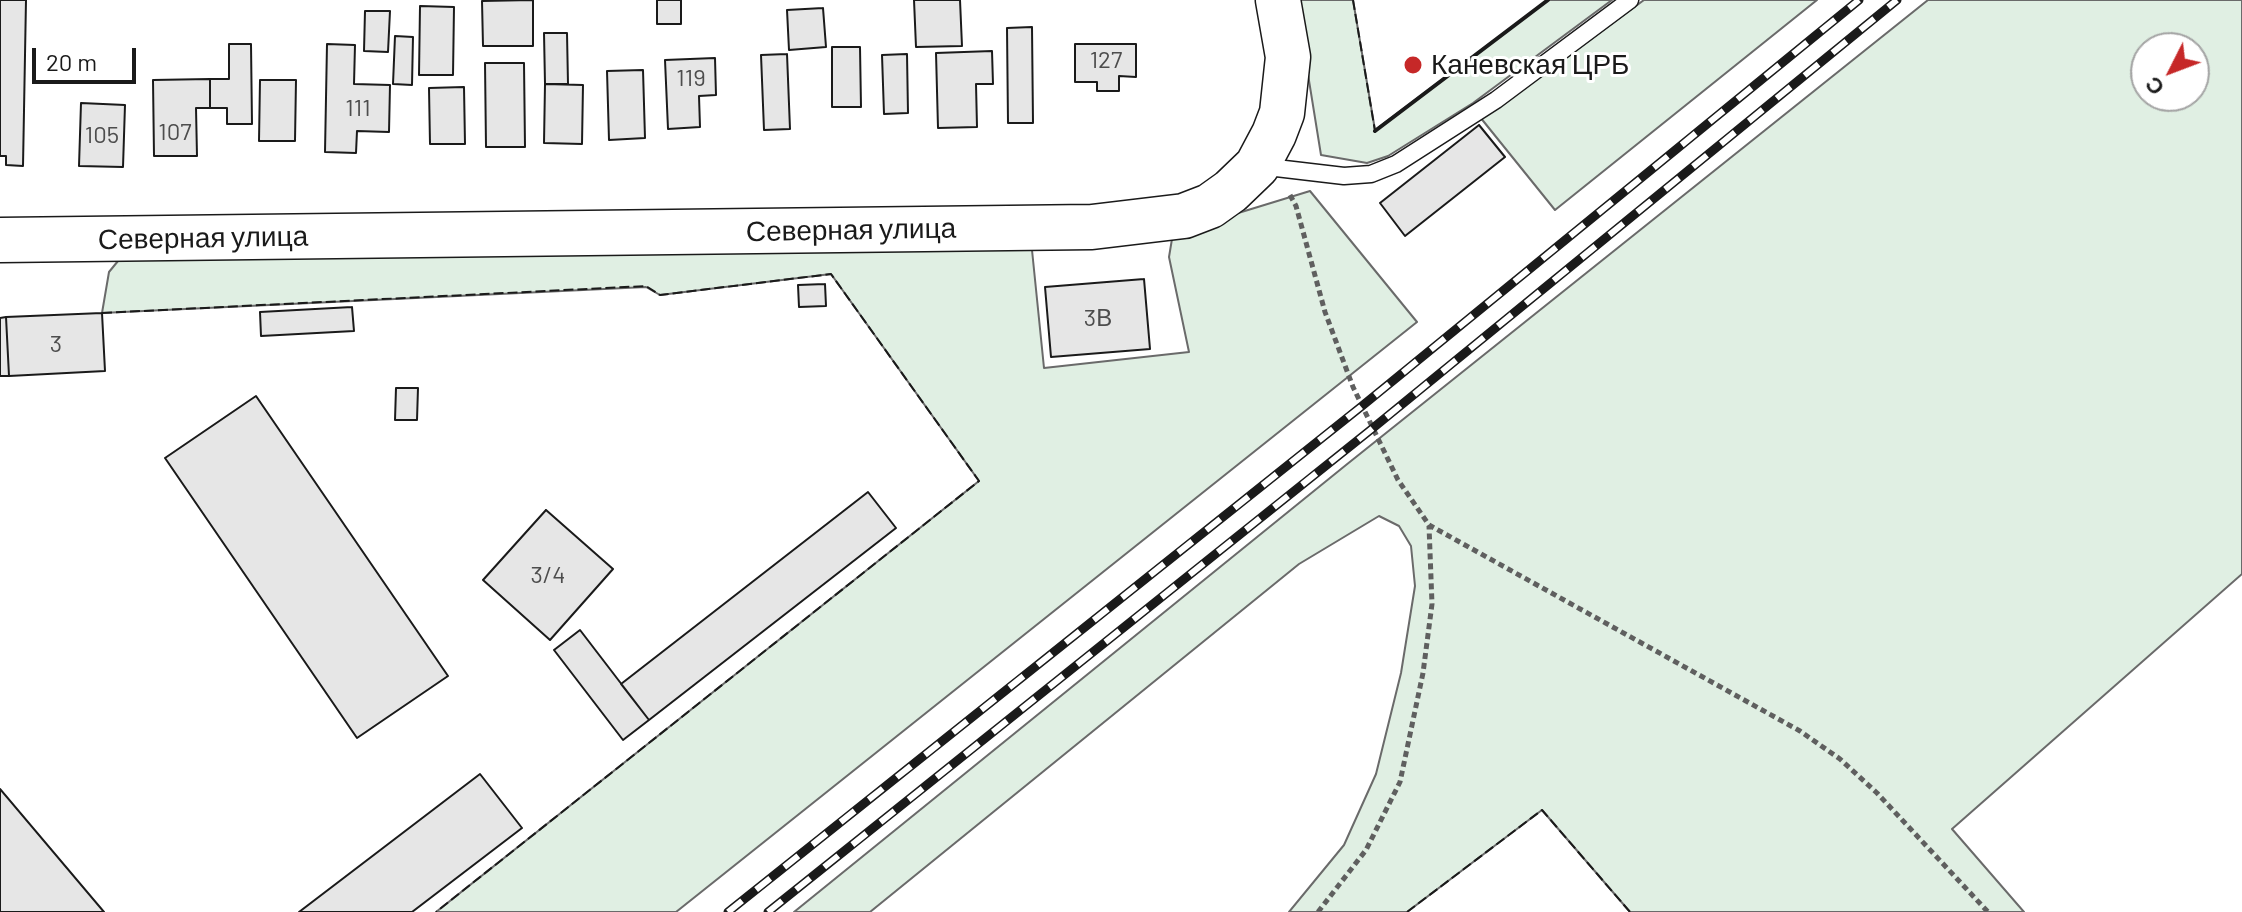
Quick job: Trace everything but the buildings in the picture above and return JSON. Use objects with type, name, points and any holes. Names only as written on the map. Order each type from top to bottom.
[{"type":"street","points":[[1257,166],[1282,113],[1286,85],[1288,57],[1278,0]]},
{"type":"street","name":"Северная улица","points":[[0,240],[1092,227],[1184,216],[1210,206],[1257,166]]},
{"type":"lane","points":[[1257,166],[1344,176],[1371,174],[1396,164],[1496,100],[1630,0]]},
{"type":"path","points":[[1257,166],[1288,192],[1296,206],[1325,312],[1353,387],[1398,480],[1429,525],[1800,731],[1840,759],[1877,793],[1988,912]]},
{"type":"path","points":[[1318,912],[1366,850],[1400,782],[1423,673],[1432,604],[1429,525]]},
{"type":"green space","points":[[1296,0],[1353,0],[1375,130],[1548,0],[1612,0],[1473,103],[1388,156],[1367,163],[1321,155]]},
{"type":"green space","points":[[1644,0],[1817,0],[1555,210],[1480,117],[1503,104]]},
{"type":"green space","points":[[1928,0],[2242,0],[2242,574],[1952,829],[2024,912],[1630,912],[1542,810],[1407,912],[1289,912],[1344,845],[1376,774],[1401,673],[1415,586],[1411,546],[1399,526],[1379,516],[1299,564],[870,912],[794,912]]},
{"type":"green space","points":[[1310,191],[1417,322],[676,912],[436,912],[979,481],[831,274],[660,295],[646,287],[102,313],[109,272],[118,261],[136,256],[1020,243],[1032,250],[1044,368],[1189,352],[1169,257],[1173,233]]},
{"type":"railway","points":[[728,912],[1362,406],[1859,0]]},
{"type":"railway","points":[[768,912],[1373,428],[1897,0]]},
{"type":"fence","points":[[1353,0],[1375,131]]},
{"type":"fence","points":[[102,313],[646,286],[660,295],[831,274],[979,481],[436,912]]},
{"type":"fence","points":[[1407,912],[1542,810],[1630,912]]},
{"type":"wall","points":[[1375,131],[1548,0]]},
{"type":"place","name":"Каневская ЦРБ","points":[[1413,65]]}]
